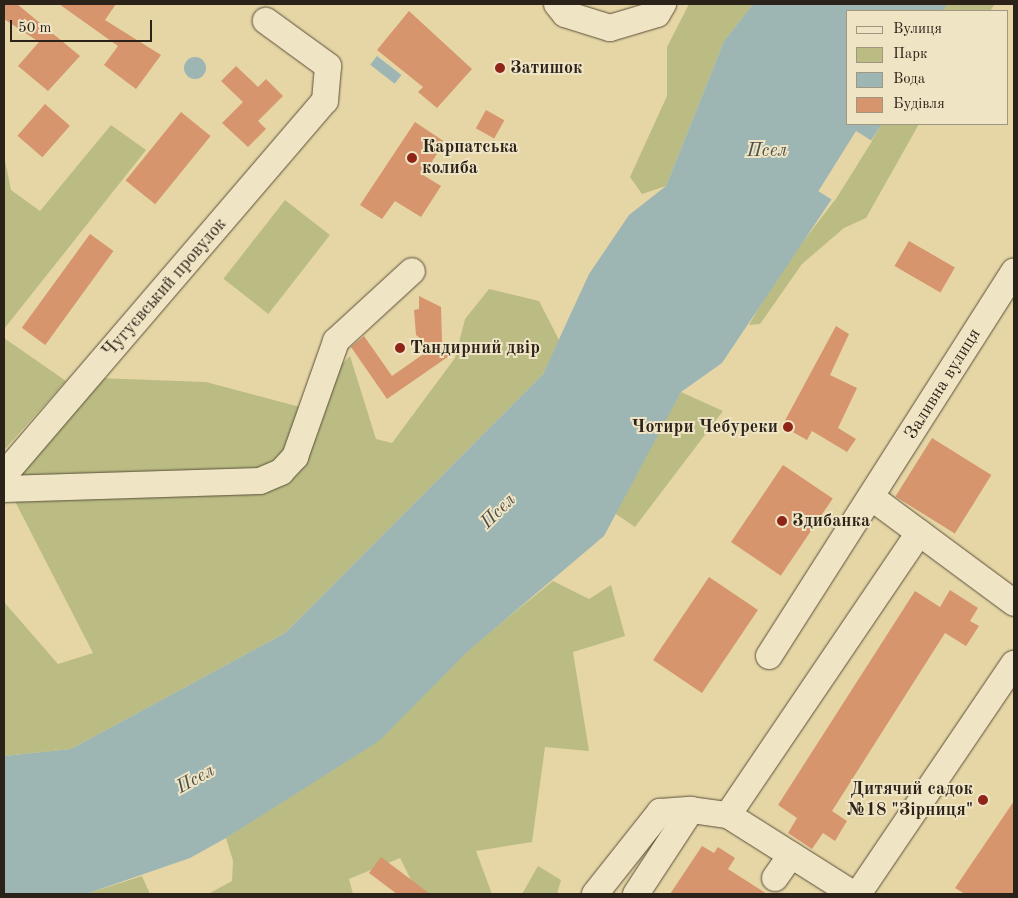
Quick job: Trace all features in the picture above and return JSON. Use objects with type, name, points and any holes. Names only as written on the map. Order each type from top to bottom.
[{"type":"street","points":[[557,4],[565,14],[610,28],[657,14],[663,4]]},
{"type":"street","name":"Чугуєвський провулок","points":[[4,475],[325,101],[328,66],[266,21]]},
{"type":"street","name":"Заливна вулиця","points":[[769,656],[1014,270]]},
{"type":"street","points":[[4,489],[260,481],[281,472],[295,457],[336,342],[412,271]]},
{"type":"street","points":[[871,497],[1014,603]]},
{"type":"street","points":[[728,815],[919,533]]},
{"type":"street","points":[[858,894],[1014,664]]},
{"type":"street","points":[[636,894],[692,810]]},
{"type":"street","points":[[595,894],[660,812],[692,810],[728,815],[853,894]]},
{"type":"street","points":[[775,878],[791,855]]},
{"type":"green space","points":[[689,4],[753,4],[724,41],[666,186],[642,194],[630,177],[667,96],[667,47]]},
{"type":"green space","points":[[947,4],[995,4],[991,10],[944,10]]},
{"type":"green space","points":[[111,125],[146,150],[4,329],[4,156],[11,190],[40,211]]},
{"type":"green space","points":[[881,125],[918,125],[866,218],[844,228],[802,264],[760,324],[749,325],[777,276],[834,201]]},
{"type":"green space","points":[[285,200],[330,235],[268,314],[223,279]]},
{"type":"green space","points":[[489,289],[539,301],[559,340],[543,374],[285,633],[71,749],[4,756],[4,602],[58,664],[93,653],[4,480],[97,378],[206,382],[300,407],[350,356],[376,439],[392,443],[455,358],[465,319]]},
{"type":"green space","points":[[4,338],[66,381],[4,450]]},
{"type":"green space","points":[[681,392],[723,411],[635,527],[613,512]]},
{"type":"green space","points":[[553,581],[589,599],[611,585],[625,636],[573,652],[589,751],[545,747],[532,842],[476,851],[492,894],[418,894],[400,858],[349,879],[353,894],[208,894],[232,881],[233,861],[226,838],[276,805]]},
{"type":"green space","points":[[538,866],[561,880],[557,894],[522,894]]},
{"type":"green space","points":[[142,876],[150,894],[86,894]]},
{"type":"water","name":"Псел","points":[[753,4],[947,4],[944,10],[846,10],[846,125],[881,125],[722,363],[681,392],[604,536],[467,652],[379,741],[226,838],[190,858],[86,894],[4,894],[4,756],[71,749],[285,633],[543,374],[589,274],[629,215],[666,186],[724,41]]},
{"type":"water","points":[[377,56],[401,75],[395,84],[370,65]]},
{"type":"water","points":[[195,57],[203,60],[206,68],[203,76],[195,79],[187,76],[184,68],[187,60]]},
{"type":"pier","points":[[856,131],[872,141],[834,201],[818,191]]},
{"type":"building","points":[[4,4],[17,4],[80,56],[48,91],[18,66],[39,42],[4,19]]},
{"type":"building","points":[[59,4],[116,4],[105,20],[161,55],[136,89],[104,65],[118,46]]},
{"type":"building","points":[[409,11],[472,69],[437,108],[418,92],[423,87],[377,50]]},
{"type":"building","points":[[236,66],[258,87],[266,79],[283,96],[258,121],[266,129],[248,147],[222,123],[243,102],[221,81]]},
{"type":"building","points":[[45,104],[70,126],[42,157],[17,136]]},
{"type":"building","points":[[486,110],[504,120],[494,139],[476,128]]},
{"type":"building","points":[[181,112],[211,136],[155,204],[126,180]]},
{"type":"building","name":"Карпатська колиба","points":[[415,122],[445,142],[423,175],[441,186],[421,217],[395,201],[382,219],[360,205]]},
{"type":"building","points":[[90,234],[113,251],[45,345],[22,328]]},
{"type":"building","points":[[909,241],[955,268],[940,293],[894,266]]},
{"type":"building","points":[[419,296],[441,307],[442,341],[452,354],[387,399],[351,347],[364,336],[392,376],[432,348],[416,335],[414,310],[419,309]]},
{"type":"building","points":[[836,326],[849,334],[830,375],[857,388],[838,428],[856,439],[847,452],[812,431],[807,440],[782,426]]},
{"type":"building","points":[[932,438],[991,475],[955,534],[895,497]]},
{"type":"building","name":"Здибанка","points":[[783,465],[833,499],[781,576],[731,542]]},
{"type":"building","points":[[709,577],[758,610],[702,693],[653,660]]},
{"type":"building","points":[[950,590],[978,608],[970,621],[979,626],[966,646],[945,633],[832,811],[847,821],[835,841],[823,833],[812,849],[788,833],[797,818],[778,805],[915,591],[940,607]]},
{"type":"building","points":[[1014,801],[1014,894],[965,894],[955,888]]},
{"type":"building","points":[[702,846],[714,853],[718,847],[735,858],[728,869],[767,894],[670,894]]},
{"type":"building","points":[[381,857],[430,894],[397,894],[369,873]]},
{"type":"place","name":"Затишок","points":[[500,68]]},
{"type":"place","name":"Карпатська колиба","points":[[412,158]]},
{"type":"place","name":"Тандирний двір","points":[[400,348]]},
{"type":"place","name":"Чотири Чебуреки","points":[[788,427]]},
{"type":"place","name":"Здибанка","points":[[782,521]]},
{"type":"place","name":"Дитячий садок №18 \"Зірниця\"","points":[[983,800]]}]
